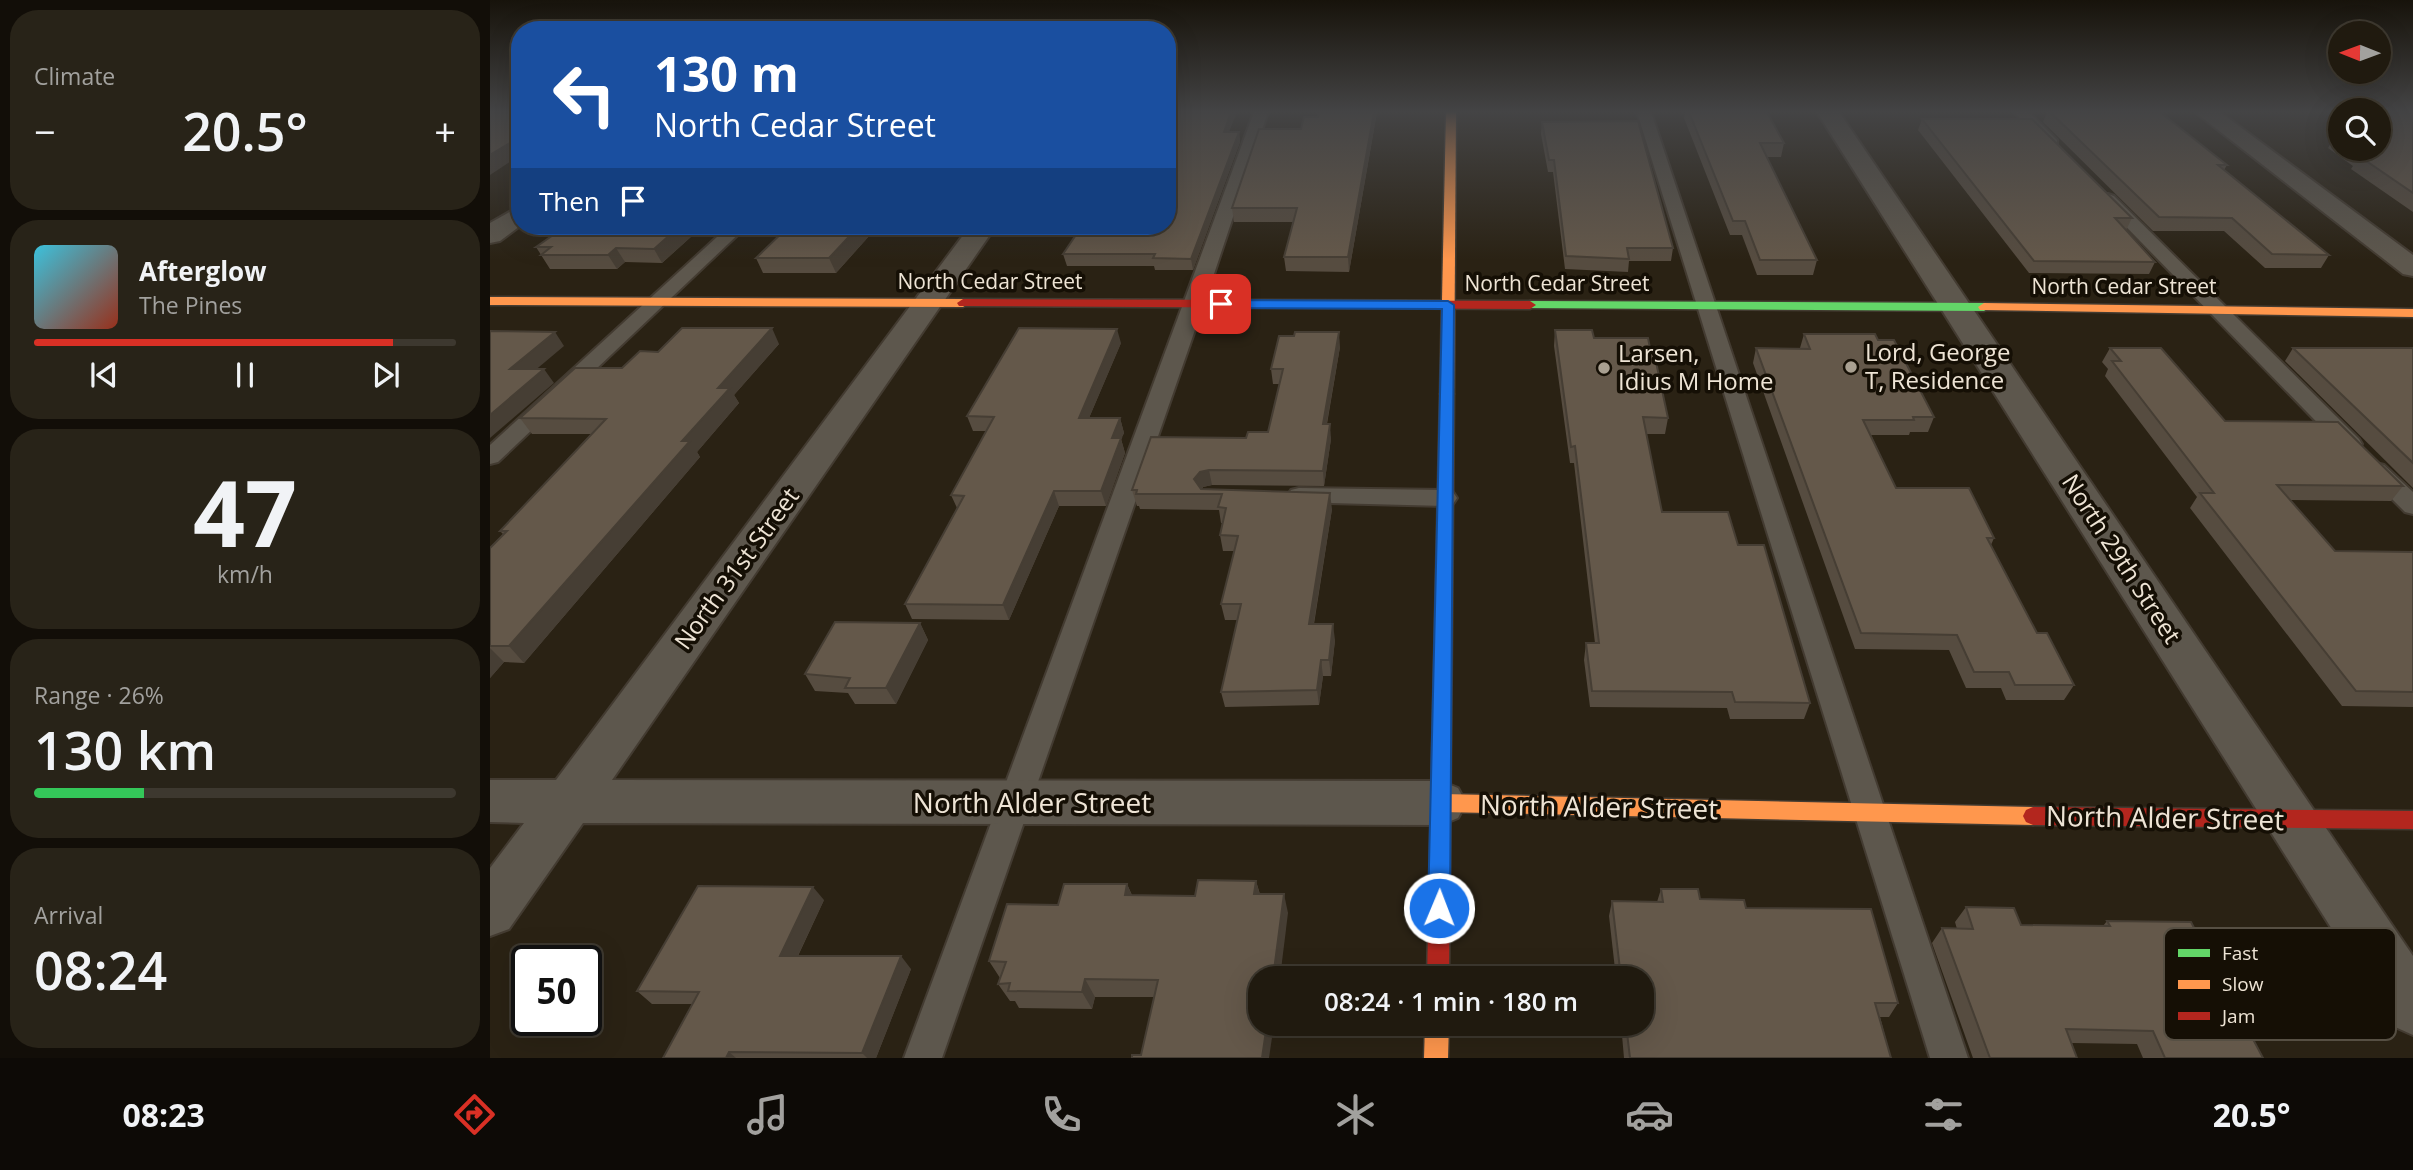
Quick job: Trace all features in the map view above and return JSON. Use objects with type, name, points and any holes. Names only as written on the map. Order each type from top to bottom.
[{"type":"street","points":[[1438,966],[1450,161]]},
{"type":"street","name":"North 29th Street","points":[[1860,161],[2363,928]]},
{"type":"street","points":[[2272,161],[2413,268]]},
{"type":"street","points":[[490,234],[511,220]]},
{"type":"street","name":"North 31st Street","points":[[490,911],[977,235]]},
{"type":"street","name":"North Cedar Street","points":[[490,302],[2216,308],[2413,313]]},
{"type":"street","name":"North Alder Street","points":[[490,802],[1441,803],[1871,814],[2413,820]]},
{"type":"street","name":"North 29th Street","points":[[2396,980],[2413,1006]]},
{"type":"street","points":[[1436,1058],[1437,1036]]},
{"type":"lane","points":[[923,1058],[1244,161]]},
{"type":"lane","points":[[1660,161],[1949,1058]]},
{"type":"lane","points":[[2089,181],[2413,506]]},
{"type":"lane","points":[[490,457],[729,235]]},
{"type":"lane","points":[[1278,496],[1445,498]]},
{"type":"building","points":[[1176,161],[1228,161],[1191,259],[1153,258],[1155,254],[1063,254],[1076,235],[1176,235]]},
{"type":"building","points":[[1248,161],[1365,161],[1348,257],[1284,257],[1297,208],[1232,208]]},
{"type":"building","points":[[1554,161],[1649,161],[1673,248],[1627,248],[1629,259],[1566,256]]},
{"type":"building","points":[[1709,161],[1769,161],[1817,260],[1760,260],[1745,221],[1733,221]]},
{"type":"building","points":[[1955,161],[2075,161],[2132,218],[2115,218],[2155,262],[2034,261]]},
{"type":"building","points":[[2101,161],[2222,161],[2227,165],[2218,165],[2329,255],[2272,254],[2232,218],[2159,217]]},
{"type":"building","points":[[2367,161],[2413,161],[2413,193]]},
{"type":"building","points":[[553,235],[670,235],[654,249],[616,248],[608,255],[541,255],[551,247],[536,247]]},
{"type":"building","points":[[780,235],[851,235],[829,258],[756,258]]},
{"type":"building","points":[[682,328],[772,328],[718,388],[730,388],[682,441],[690,441],[509,646],[490,646],[490,548],[507,531],[500,531],[606,419],[520,418],[575,368],[622,368],[640,351],[658,352]]},
{"type":"building","points":[[1019,328],[1117,329],[1079,418],[1120,418],[1112,438],[1121,438],[1101,491],[1054,491],[1003,605],[905,604],[964,496],[951,495],[994,417],[967,416]]},
{"type":"building","points":[[1555,330],[1592,330],[1594,338],[1648,338],[1650,348],[1653,348],[1668,418],[1643,417],[1662,512],[1728,512],[1738,545],[1764,545],[1810,703],[1735,702],[1732,692],[1592,691],[1586,643],[1599,643],[1575,446],[1571,447]]},
{"type":"building","points":[[490,331],[555,332],[510,369],[544,369],[490,415]]},
{"type":"building","points":[[1295,332],[1339,332],[1323,424],[1330,424],[1323,471],[1209,470],[1200,472],[1194,479],[1201,489],[1330,493],[1309,624],[1333,624],[1329,660],[1321,660],[1317,690],[1221,692],[1241,604],[1221,604],[1238,536],[1220,535],[1226,508],[1218,507],[1222,494],[1136,494],[1137,490],[1132,490],[1151,437],[1246,438],[1248,432],[1268,432],[1283,369],[1271,369],[1279,336],[1294,336]]},
{"type":"building","points":[[1804,334],[1875,334],[1878,340],[1894,340],[1934,417],[1913,417],[1914,420],[1863,420],[1896,488],[1969,488],[1994,538],[1987,538],[2037,633],[2047,633],[2074,685],[2015,685],[2009,672],[1974,672],[1957,635],[1861,633],[1756,348],[1810,349]]},
{"type":"building","points":[[2110,348],[2161,348],[2225,421],[2338,422],[2403,486],[2277,485],[2335,551],[2413,552],[2413,692],[2356,691],[2200,493],[2214,493],[2112,361],[2121,361]]},
{"type":"building","points":[[2293,348],[2413,348],[2413,463]]},
{"type":"building","points":[[835,622],[920,623],[886,688],[845,688],[850,678],[805,674]]},
{"type":"building","points":[[1198,880],[1256,881],[1254,894],[1284,894],[1275,966],[1248,966],[1248,1036],[1265,1036],[1262,1058],[1132,1058],[1132,1055],[1141,1055],[1158,980],[1085,979],[1082,992],[1008,991],[1010,983],[998,984],[1006,962],[989,961],[1007,904],[1058,905],[1064,884],[1127,884],[1125,895],[1195,896]]},
{"type":"building","points":[[698,886],[813,887],[780,956],[901,956],[862,1053],[729,1052],[726,1058],[663,1058],[699,992],[637,991]]},
{"type":"building","points":[[1661,889],[1698,889],[1700,899],[1744,900],[1746,908],[1871,909],[1898,1003],[1875,1003],[1891,1058],[1630,1058],[1627,1036],[1654,1036],[1654,966],[1620,966],[1612,901],[1663,902]]},
{"type":"building","points":[[1966,907],[2014,908],[2021,925],[2110,926],[2107,921],[2191,922],[2194,928],[2164,928],[2164,1040],[2253,1040],[2263,1058],[2165,1058],[2153,1031],[2066,1029],[2077,1058],[1990,1058],[1942,928],[1973,929]]},
{"type":"traffic: fast","points":[[1530,305],[1984,307]]},
{"type":"traffic: slow","points":[[1447,394],[1450,161]]},
{"type":"traffic: slow","points":[[490,301],[963,303]]},
{"type":"traffic: slow","points":[[1984,307],[2413,313]]},
{"type":"traffic: slow","points":[[1441,803],[2033,816]]},
{"type":"traffic: slow","points":[[1436,1058],[1437,1036]]},
{"type":"traffic: jam","points":[[963,303],[1530,305]]},
{"type":"traffic: jam","points":[[1438,966],[1447,394]]},
{"type":"traffic: jam","points":[[2033,816],[2413,820]]},
{"type":"place","name":"Lord, George T, Residence","points":[[1851,367]]},
{"type":"place","name":"Larsen, Idius M Home","points":[[1604,368]]},
{"type":"route","points":[[1221,304],[1448,305],[1439,908]]}]
